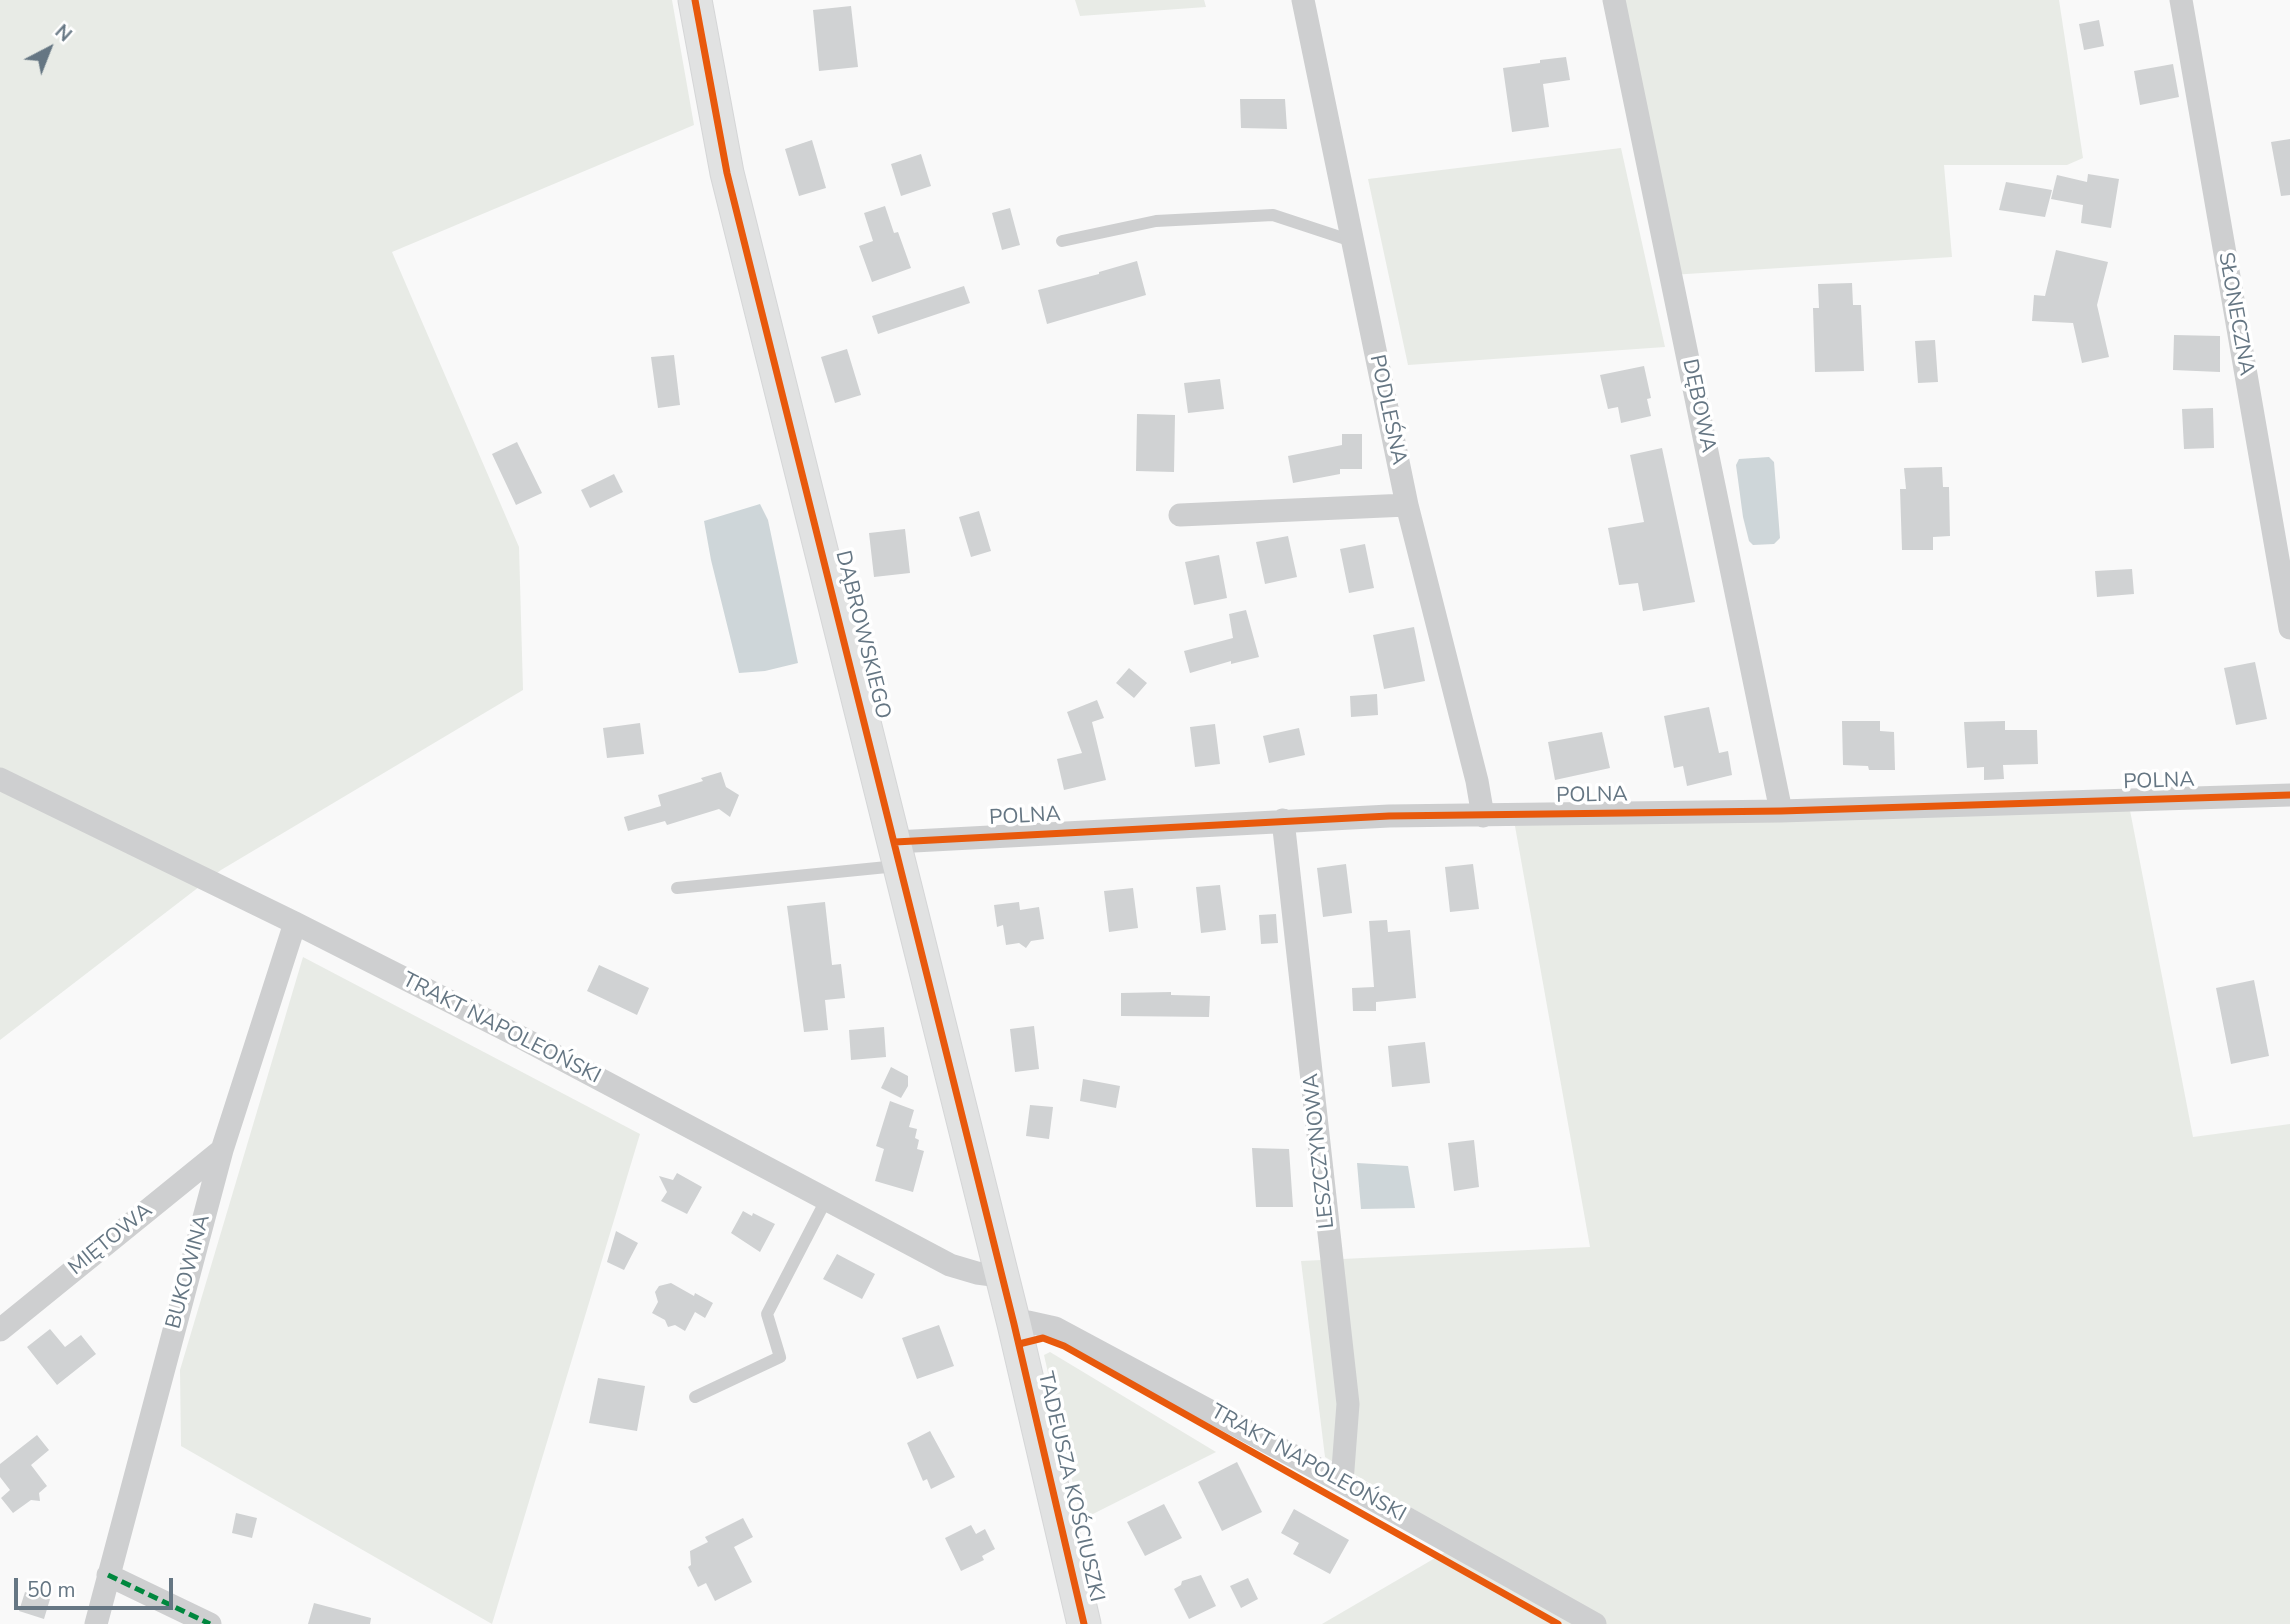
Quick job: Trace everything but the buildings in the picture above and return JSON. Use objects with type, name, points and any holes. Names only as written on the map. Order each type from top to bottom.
[{"type":"street","name":"DĄBROWSKIEGO","points":[[695,0],[727,173],[898,854],[1000,1276]]},
{"type":"street","name":"PODLEŚNA","points":[[1303,0],[1407,505],[1477,780],[1483,816]]},
{"type":"street","name":"DĘBOWA","points":[[1614,0],[1781,811]]},
{"type":"street","name":"SŁONECZNA","points":[[2181,0],[2290,628]]},
{"type":"street","points":[[1180,515],[1407,505]]},
{"type":"street","name":"TRAKT NAPOLEOŃSKI","points":[[0,779],[295,923],[522,1038],[950,1265],[1000,1276]]},
{"type":"street","name":"POLNA","points":[[898,854],[1283,820],[1781,811],[2290,795]]},
{"type":"street","name":"LESZCZYNOWA","points":[[1283,820],[1348,1404],[1342,1482]]},
{"type":"street","name":"BUKOWINA","points":[[96,1624],[222,1150],[295,923]]},
{"type":"street","name":"MIĘTOWA","points":[[0,1330],[222,1150]]},
{"type":"street","name":"TADEUSZA KOŚCIUSZKI","points":[[1000,1276],[1014,1324],[1084,1624]]},
{"type":"street","name":"TRAKT NAPOLEOŃSKI","points":[[1014,1324],[1028,1322],[1055,1328],[1342,1482],[1595,1624]]},
{"type":"street","points":[[108,1575],[210,1624]]},
{"type":"lane","points":[[1062,241],[1156,221],[1273,215],[1352,241]]},
{"type":"lane","points":[[677,888],[898,854]]},
{"type":"lane","points":[[695,1397],[780,1356],[767,1314],[826,1200]]},
{"type":"shaded area","points":[[0,0],[672,0],[694,125],[392,252],[519,547],[523,690],[221,870],[0,1040]]},
{"type":"shaded area","points":[[1075,0],[1204,0],[1206,7],[1080,16]]},
{"type":"shaded area","points":[[1623,0],[2059,0],[2083,158],[2067,165],[1944,165],[1952,257],[1671,275]]},
{"type":"shaded area","points":[[1621,148],[1665,347],[1408,365],[1368,179]]},
{"type":"shaded area","points":[[1769,457],[1774,462],[1780,538],[1774,544],[1753,545],[1749,541],[1743,517],[1736,465],[1739,459]]},
{"type":"shaded area","points":[[760,504],[768,520],[798,663],[765,671],[739,673],[704,521]]},
{"type":"shaded area","points":[[2128,800],[2193,1137],[2290,1124],[2290,1624],[1322,1624],[1466,1540],[1325,1457],[1301,1261],[1590,1247],[1513,815]]},
{"type":"shaded area","points":[[303,957],[640,1134],[492,1624],[181,1446],[180,1370]]},
{"type":"shaded area","points":[[1357,1163],[1408,1166],[1415,1208],[1361,1209]]},
{"type":"shaded area","points":[[1050,1352],[1216,1452],[1081,1520],[1044,1355]]},
{"type":"marked path","points":[[108,1575],[210,1624]]},
{"type":"cycle path","points":[[695,0],[727,173],[1014,1324],[1084,1624]]},
{"type":"cycle path","points":[[895,842],[1389,816],[1781,811],[2290,795]]},
{"type":"cycle path","points":[[1019,1344],[1043,1338],[1064,1346],[1558,1624]]}]
